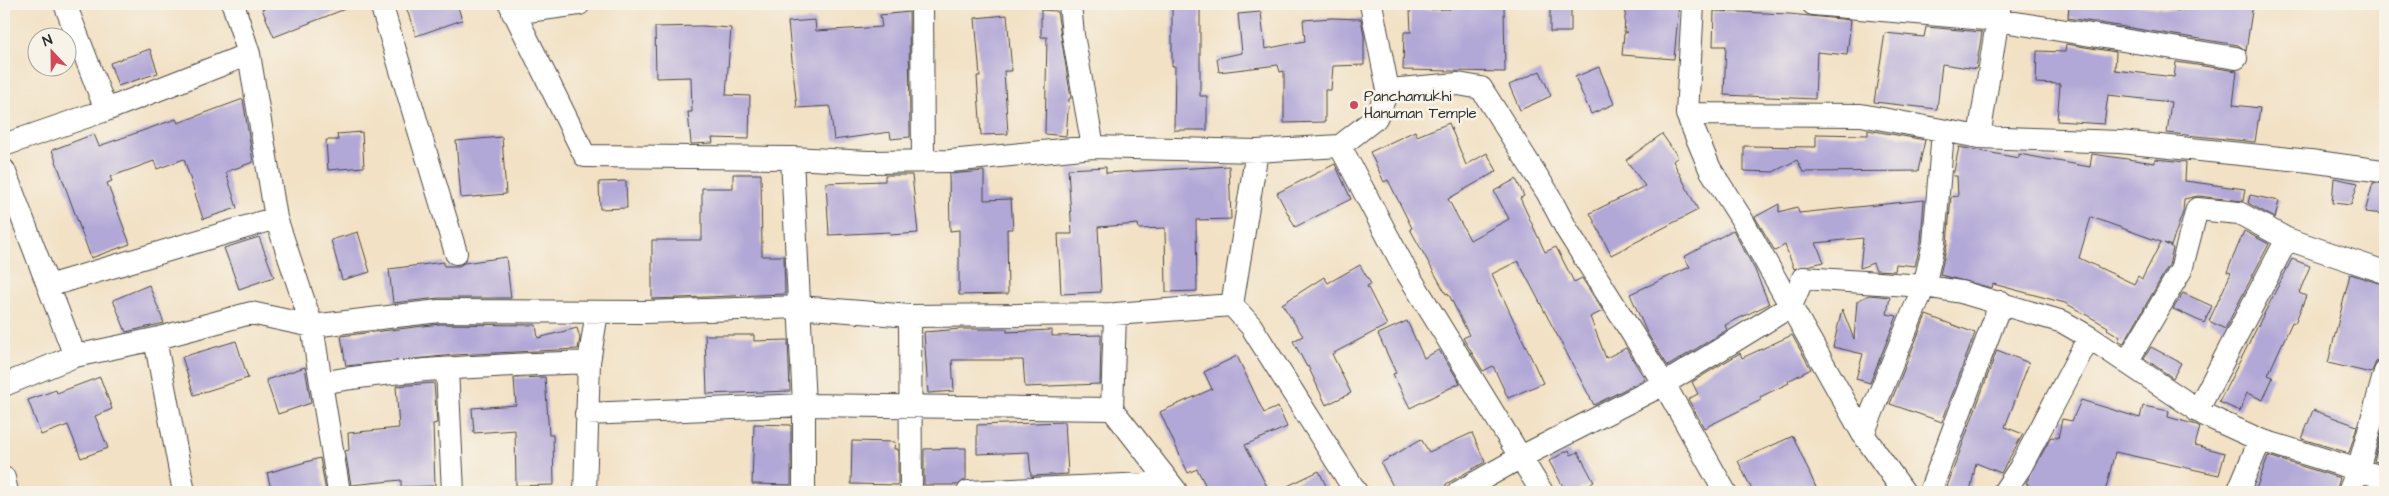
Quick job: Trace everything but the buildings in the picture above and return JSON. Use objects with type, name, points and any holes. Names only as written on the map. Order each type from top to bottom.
[{"type":"street","points":[[65,4],[106,110]]},
{"type":"street","points":[[233,4],[249,54],[276,218],[312,326],[339,492]]},
{"type":"street","points":[[381,4],[456,253]]},
{"type":"street","points":[[579,4],[512,8],[586,156],[792,158],[868,162],[923,161],[1093,147],[1257,151],[1340,146],[1376,118],[1388,90],[1371,4]]},
{"type":"street","points":[[922,4],[923,161]]},
{"type":"street","points":[[1070,4],[1073,35],[1093,147]]},
{"type":"street","points":[[1694,4],[1687,114],[1710,169],[1792,306],[1863,434],[1904,492]]},
{"type":"street","points":[[1813,4],[1998,12],[2236,58]]},
{"type":"street","points":[[1979,137],[1998,12]]},
{"type":"street","points":[[4,145],[106,110],[249,54]]},
{"type":"street","points":[[1388,90],[1458,84],[1480,88],[1547,192],[1567,230],[1664,384],[1725,492]]},
{"type":"street","points":[[1687,114],[1861,115],[1979,137],[2120,142],[2310,161],[2382,171]]},
{"type":"street","points":[[1863,434],[1924,286],[1934,243],[1943,130]]},
{"type":"street","points":[[1340,146],[1406,271],[1542,492]]},
{"type":"street","points":[[1232,305],[1257,151]]},
{"type":"street","points":[[792,158],[804,405],[804,492]]},
{"type":"street","points":[[4,170],[75,356]]},
{"type":"street","points":[[2127,362],[2181,270],[2197,209],[2240,213],[2287,239],[2385,272]]},
{"type":"street","points":[[48,286],[276,218]]},
{"type":"street","points":[[2197,411],[2287,239]]},
{"type":"street","points":[[1459,492],[1521,457],[1664,384],[1792,306],[1803,278],[1924,286],[1961,292],[2002,302],[2064,322],[2127,362],[2197,411],[2260,440],[2385,478]]},
{"type":"street","points":[[1930,492],[2002,302]]},
{"type":"street","points":[[4,385],[75,356],[156,339],[251,314],[312,326],[440,311],[597,312],[799,306],[910,316],[1116,314],[1232,305]]},
{"type":"street","points":[[1232,305],[1251,326],[1356,492]]},
{"type":"street","points":[[585,492],[589,362],[597,312]]},
{"type":"street","points":[[1116,314],[1112,409],[1173,488]]},
{"type":"street","points":[[910,316],[911,492]]},
{"type":"street","points":[[2004,492],[2020,468],[2089,337]]},
{"type":"street","points":[[156,339],[184,492]]},
{"type":"street","points":[[321,383],[362,376],[447,369],[589,362]]},
{"type":"street","points":[[447,369],[453,492]]},
{"type":"street","points":[[2349,492],[2358,470],[2385,372]]},
{"type":"street","points":[[586,414],[804,405],[910,408],[1112,409]]},
{"type":"street","points":[[2238,492],[2260,440]]},
{"type":"street","points":[[4,478],[7,492]]},
{"type":"street","points":[[968,492],[1173,488]]},
{"type":"place","name":"Panchamukhi Hanuman Temple","points":[[1354,105]]}]
